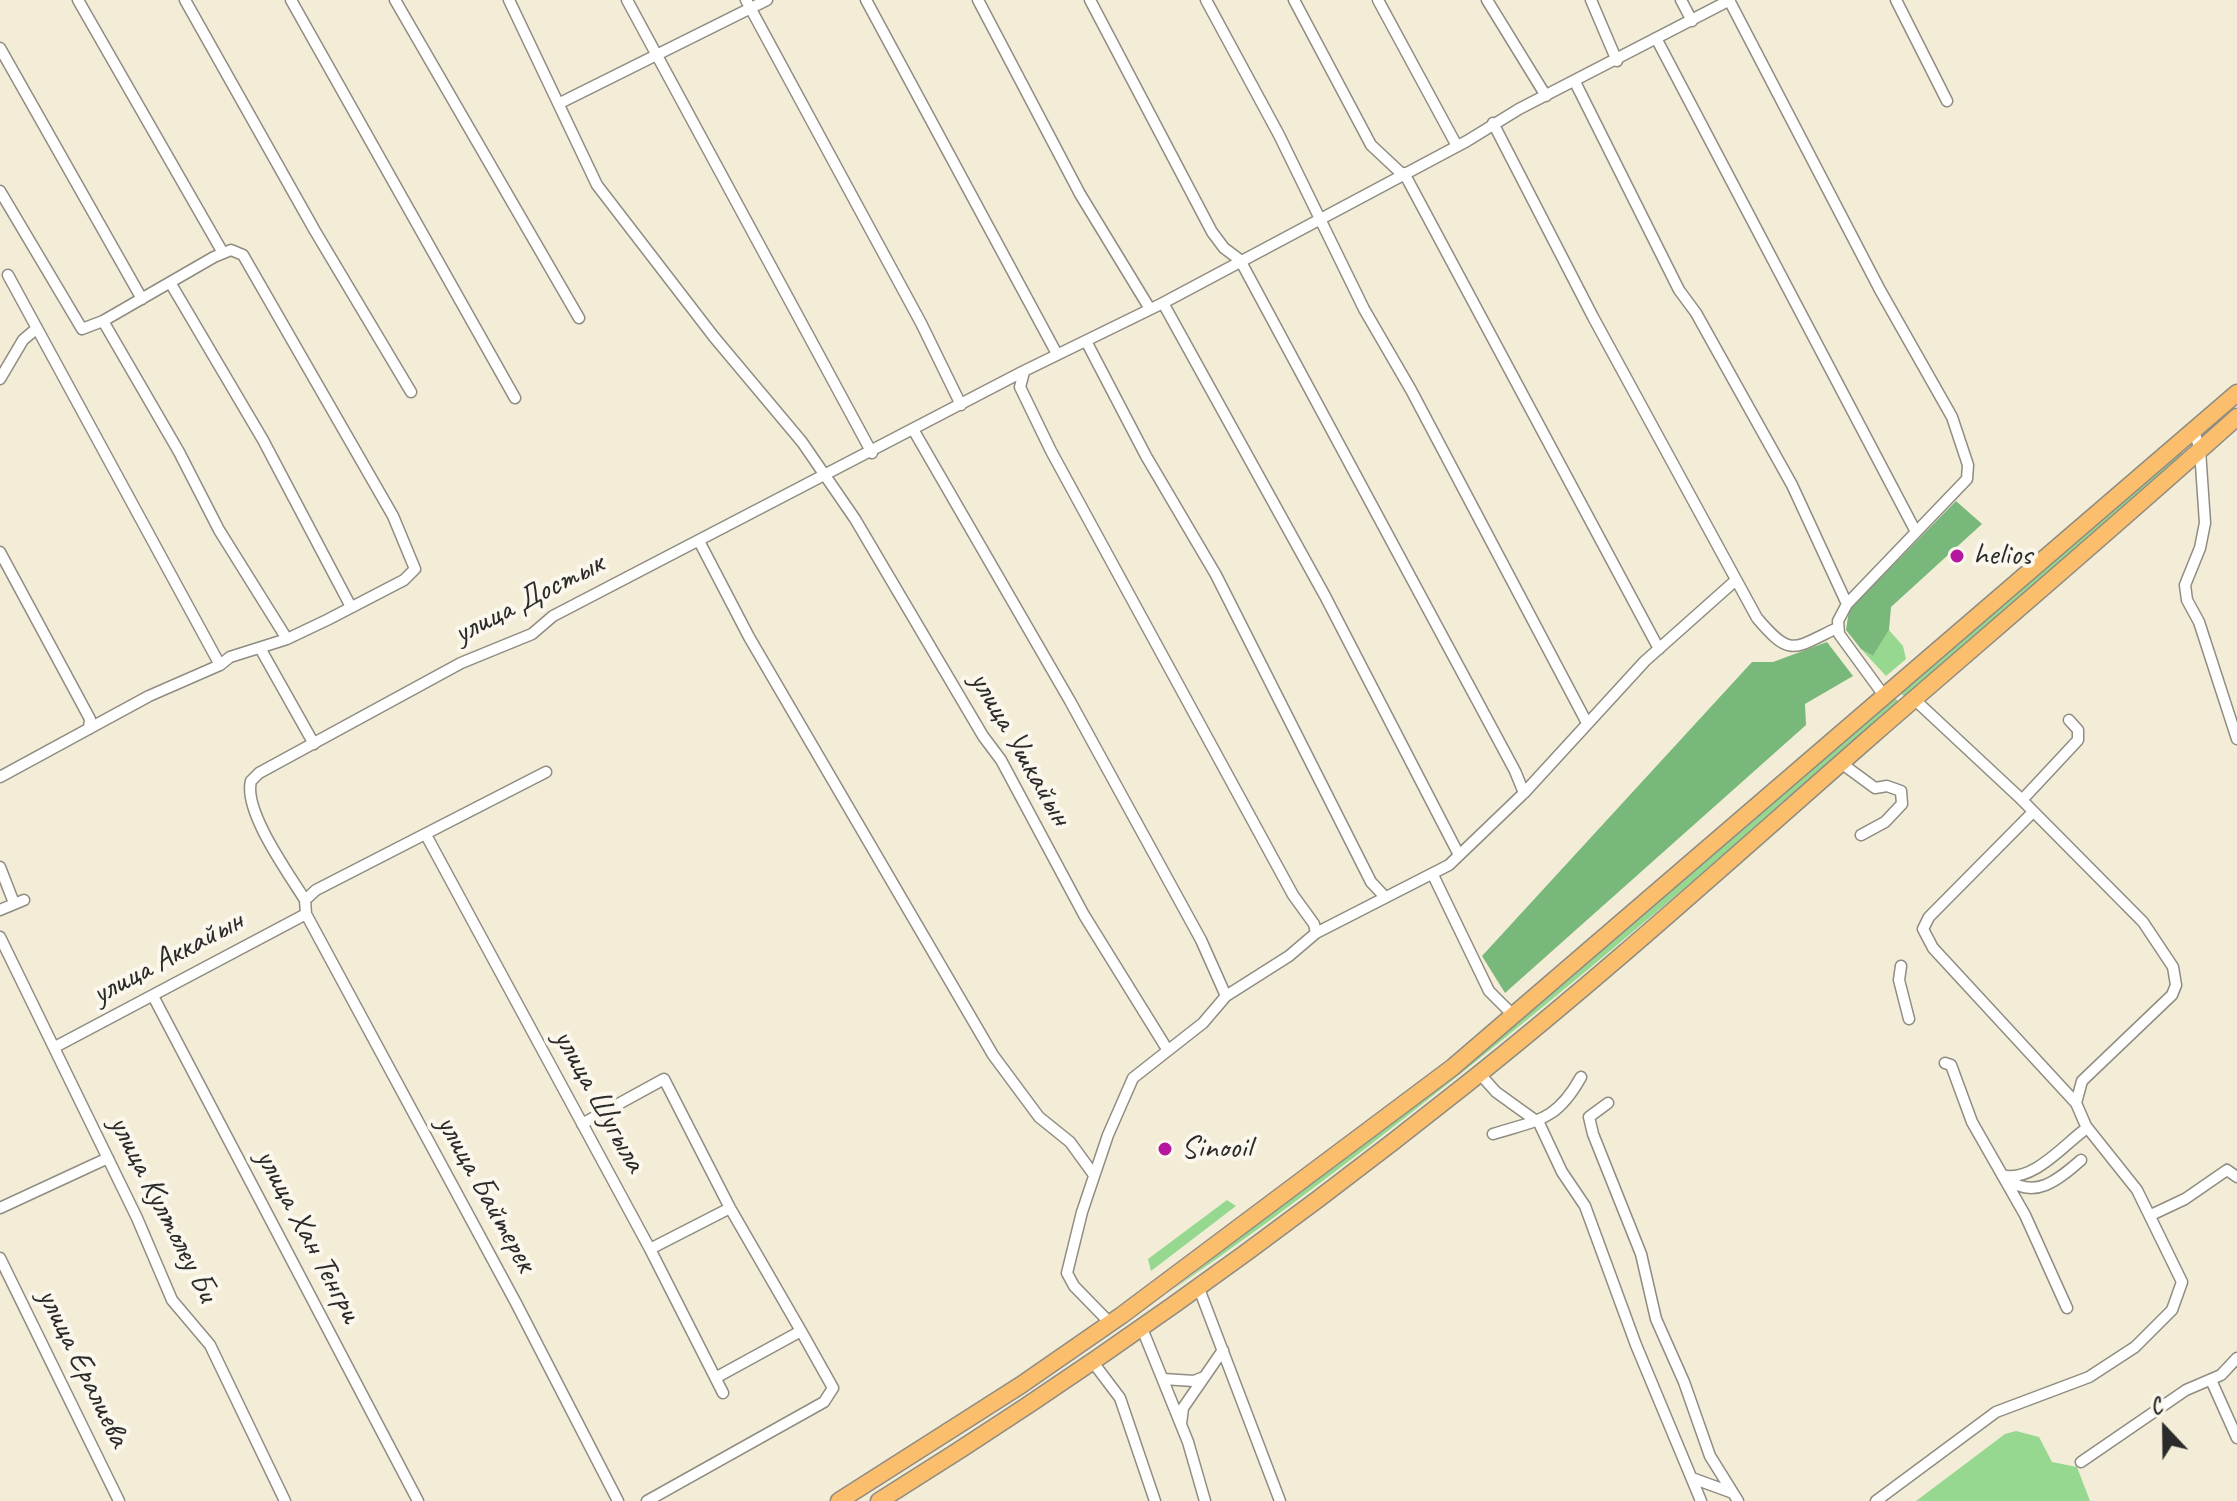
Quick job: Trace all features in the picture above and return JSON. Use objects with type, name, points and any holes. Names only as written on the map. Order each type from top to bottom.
[{"type":"highway","points":[[839,1501],[1009,1393],[1116,1319],[1370,1131],[1514,1016],[2237,393]]},
{"type":"highway","points":[[879,1501],[1092,1361],[1299,1214],[1479,1073],[1841,763],[2237,417]]},
{"type":"highway","points":[[1116,1319],[1131,1320],[1137,1328]]},
{"type":"street","points":[[78,0],[223,253]]},
{"type":"street","points":[[185,0],[291,190],[411,392]]},
{"type":"street","points":[[291,0],[515,398]]},
{"type":"street","points":[[395,0],[579,318]]},
{"type":"street","name":"улица Ушкайын","points":[[509,0],[597,185],[826,476],[893,581],[983,736],[1001,760],[1084,915],[1167,1049]]},
{"type":"street","points":[[627,0],[872,453]]},
{"type":"street","points":[[560,103],[748,4],[767,0]]},
{"type":"street","points":[[866,0],[1057,354]]},
{"type":"street","points":[[978,0],[1080,194],[1150,309]]},
{"type":"street","points":[[1090,0],[1212,232],[1224,248],[1240,260],[1510,761],[1524,793]]},
{"type":"street","points":[[1206,0],[1587,723]]},
{"type":"street","points":[[1294,0],[1371,145],[1403,173],[1659,649]]},
{"type":"street","points":[[1378,0],[1457,146]]},
{"type":"street","points":[[1487,0],[1546,96]]},
{"type":"street","points":[[1591,0],[1617,61]]},
{"type":"street","points":[[1681,0],[1692,21]]},
{"type":"street","points":[[1493,123],[1593,317],[1757,618],[1778,643],[1802,645],[1837,628],[1847,604],[1967,479],[1968,465],[1960,434],[1773,89],[1730,0]]},
{"type":"street","name":"улица Достык","points":[[305,900],[252,803],[249,787],[259,773],[461,663],[532,634],[553,616],[872,453],[1057,354],[1163,303],[1457,146],[1493,123],[1730,0]]},
{"type":"street","points":[[1896,0],[1947,101]]},
{"type":"street","points":[[748,4],[921,323],[961,405]]},
{"type":"street","points":[[1656,38],[1916,532]]},
{"type":"street","points":[[0,48],[142,299]]},
{"type":"street","points":[[1575,82],[1679,290],[1696,313],[1792,485],[1847,604]]},
{"type":"street","points":[[0,191],[82,329],[103,321],[223,253],[231,250],[243,255],[413,557],[415,569],[404,580],[287,639],[230,657],[220,665],[149,696],[0,777]]},
{"type":"street","points":[[8,275],[220,665]]},
{"type":"street","points":[[171,284],[269,451],[350,605]]},
{"type":"street","points":[[1163,303],[1325,596],[1459,855]]},
{"type":"street","points":[[103,321],[179,452],[219,530],[287,639]]},
{"type":"street","points":[[0,379],[23,340],[37,328]]},
{"type":"street","points":[[1086,341],[1146,456],[1216,575],[1371,882],[1385,897]]},
{"type":"street","points":[[1024,371],[1020,387],[1051,451],[1316,933]]},
{"type":"street","points":[[914,431],[1070,701],[1201,940],[1226,996]]},
{"type":"street","points":[[2194,431],[2200,450],[2205,523],[2185,585],[2187,600],[2199,622],[2237,739]]},
{"type":"street","points":[[699,541],[749,637],[993,1055],[1039,1117],[1070,1142],[1094,1175]]},
{"type":"street","points":[[0,552],[90,719],[89,729]]},
{"type":"street","points":[[1116,1319],[1074,1286],[1067,1273],[1094,1175],[1133,1078],[1203,1023],[1226,996],[1289,956],[1316,933],[1433,875],[1459,855],[1524,793],[1659,649],[1736,580]]},
{"type":"street","points":[[1837,628],[1885,697]]},
{"type":"street","points":[[260,648],[314,744]]},
{"type":"street","points":[[1914,699],[2022,800],[2143,922],[2173,967],[2176,985],[2172,995],[2082,1081],[2076,1103]]},
{"type":"street","points":[[2022,800],[2078,740],[2078,730],[2069,720]]},
{"type":"street","points":[[1841,763],[1875,788],[1887,786],[1901,791],[1902,804],[1885,822],[1861,835]]},
{"type":"street","points":[[306,914],[305,900],[316,890],[546,772]]},
{"type":"street","points":[[1876,1501],[1996,1412],[2089,1377],[2135,1347],[2172,1310],[2182,1282],[2137,1190],[2086,1126],[2076,1103],[1933,948],[1923,929],[1929,917],[2033,812]]},
{"type":"street","name":"улица Шугыла","points":[[426,835],[650,1249],[723,1393]]},
{"type":"street","points":[[0,867],[19,902],[0,910]]},
{"type":"street","points":[[1433,875],[1489,991],[1514,1016]]},
{"type":"street","name":"улица Аккайын","points":[[55,1047],[306,914]]},
{"type":"street","name":"улица Байтерек","points":[[306,914],[516,1303],[618,1501]]},
{"type":"street","name":"улица Култолеу Би","points":[[0,937],[108,1158],[172,1300],[210,1345],[285,1501]]},
{"type":"street","points":[[1901,966],[1899,980],[1909,1019]]},
{"type":"street","name":"улица Хан Тенгри","points":[[153,996],[418,1501]]},
{"type":"street","points":[[1945,1063],[1951,1065],[1972,1122],[2025,1215],[2067,1308]]},
{"type":"street","points":[[1479,1073],[1496,1092],[1539,1123],[1562,1172],[1585,1206],[1636,1345],[1701,1501]]},
{"type":"street","points":[[1493,1134],[1539,1123],[1571,1094],[1581,1077]]},
{"type":"street","points":[[582,1124],[664,1079],[730,1208],[833,1388],[830,1396],[817,1405],[647,1501]]},
{"type":"street","points":[[1608,1103],[1589,1117],[1593,1134],[1641,1254],[1656,1319],[1684,1382],[1710,1456],[1736,1497]]},
{"type":"street","points":[[2002,1175],[2020,1177],[2032,1171],[2083,1131]]},
{"type":"street","points":[[0,1208],[108,1158]]},
{"type":"street","points":[[2002,1175],[2026,1190],[2040,1188],[2055,1182],[2081,1160]]},
{"type":"street","points":[[2151,1215],[2185,1199],[2227,1170],[2237,1177]]},
{"type":"street","points":[[650,1249],[730,1208]]},
{"type":"street","name":"улица Ералиева","points":[[0,1258],[119,1501]]},
{"type":"street","points":[[1198,1286],[1280,1501]]},
{"type":"street","points":[[1137,1328],[1181,1424],[1205,1501]]},
{"type":"street","points":[[717,1377],[801,1331]]},
{"type":"street","points":[[1181,1424],[1183,1408],[1223,1350]]},
{"type":"street","points":[[2081,1462],[2186,1390],[2211,1380],[2237,1358]]},
{"type":"street","points":[[1092,1361],[1120,1398],[1155,1501]]},
{"type":"street","points":[[1163,1379],[1194,1381],[1206,1377]]},
{"type":"street","points":[[2211,1380],[2237,1438]]},
{"type":"street","points":[[1692,1478],[1736,1497]]},
{"type":"green space","points":[[2181,449],[2183,454],[2094,536],[1906,698],[1900,693]]},
{"type":"green space","points":[[1956,501],[1982,524],[1891,607],[1889,630],[1873,656],[1861,649],[1846,630],[1849,610]]},
{"type":"green space","points":[[1889,630],[1903,646],[1906,659],[1886,676],[1861,649],[1873,656]]},
{"type":"green space","points":[[1827,642],[1853,676],[1805,704],[1806,725],[1505,993],[1482,956],[1752,662],[1773,662]]},
{"type":"green space","points":[[1894,697],[1900,703],[1543,1007],[1360,1153],[1171,1291],[1467,1061]]},
{"type":"green space","points":[[1227,1200],[1236,1206],[1151,1271],[1148,1259]]},
{"type":"green space","points":[[2016,1431],[2039,1437],[2052,1462],[2077,1467],[2090,1501],[1916,1501],[2005,1434]]},
{"type":"place","name":"helios","points":[[1957,556]]},
{"type":"place","name":"Sinooil","points":[[1165,1149]]}]
